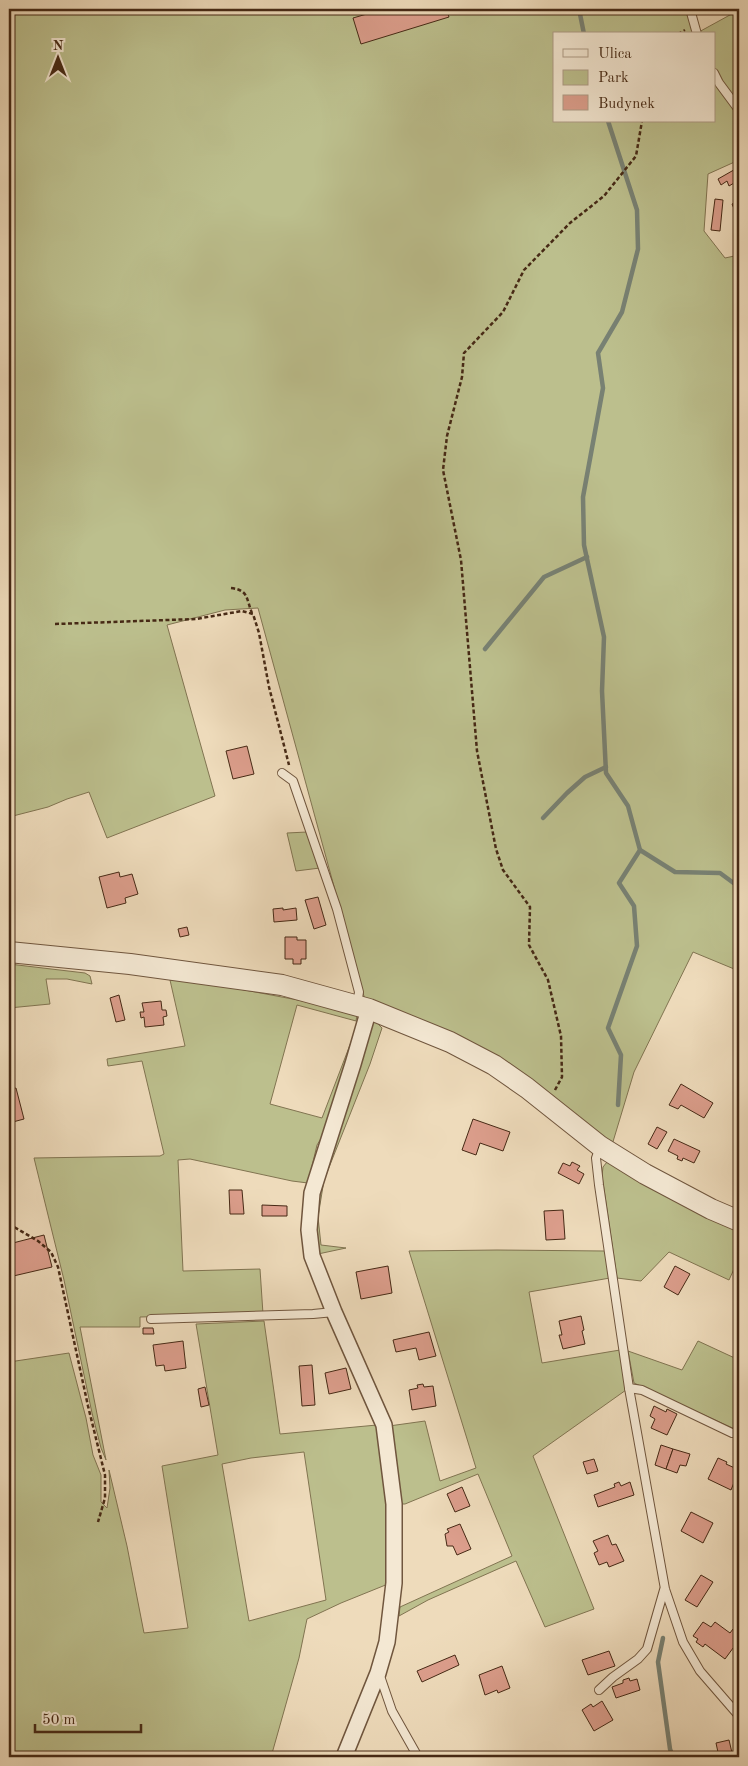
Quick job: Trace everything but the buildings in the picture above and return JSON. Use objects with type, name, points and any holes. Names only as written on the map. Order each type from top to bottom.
[{"type":"street","points":[[9,952],[130,964],[282,984],[363,1007],[450,1042],[494,1065],[600,1146],[645,1174],[711,1209],[739,1221]]},
{"type":"street","points":[[344,1757],[378,1672],[387,1642],[392,1607],[395,1541],[393,1495],[384,1425],[334,1312],[312,1256],[309,1230],[312,1193],[353,1064],[363,1007]]},
{"type":"lane","points":[[690,9],[696,32]]},
{"type":"lane","points":[[716,77],[739,110]]},
{"type":"lane","points":[[282,773],[294,781],[346,937],[363,1007]]},
{"type":"lane","points":[[600,1146],[596,1158],[599,1185],[629,1388],[664,1589],[683,1642],[691,1657],[700,1672],[739,1716]]},
{"type":"lane","points":[[151,1319],[334,1312]]},
{"type":"lane","points":[[629,1388],[642,1390],[732,1433]]},
{"type":"lane","points":[[599,1690],[638,1659],[647,1648],[664,1589]]},
{"type":"lane","points":[[378,1672],[392,1711],[418,1757]]},
{"type":"path","points":[[548,1105],[562,1077],[561,1036],[548,980],[529,945],[530,907],[503,870],[496,849],[477,751],[461,560],[444,470],[447,436],[462,377],[464,354],[503,312],[524,270],[570,223],[604,196],[636,156],[642,122]]},
{"type":"path","points":[[231,588],[241,589],[245,592],[253,614],[259,633],[269,687],[294,781]]},
{"type":"path","points":[[54,624],[196,619],[242,611],[253,614]]},
{"type":"path","points":[[9,1224],[38,1241],[50,1252],[58,1267],[105,1475],[105,1498],[98,1522]]},
{"type":"green space","points":[[9,9],[690,9],[697,32],[553,32],[553,122],[716,122],[716,32],[699,32],[739,10],[739,160],[708,174],[704,231],[725,258],[739,255],[739,971],[693,952],[634,1072],[612,1145],[365,1000],[258,608],[225,610],[167,625],[215,796],[107,838],[89,792],[48,807],[9,817]]},
{"type":"green space","points":[[307,832],[320,868],[296,871],[287,833]]},
{"type":"green space","points":[[9,964],[85,973],[90,976],[92,984],[67,979],[46,979],[50,1004],[9,1008]]},
{"type":"green space","points":[[170,980],[197,981],[303,1001],[357,1015],[356,1021],[297,1005],[270,1104],[322,1118],[353,1037],[345,1072],[327,1129],[317,1145],[308,1183],[190,1159],[178,1160],[183,1271],[260,1269],[263,1314],[140,1317],[140,1327],[80,1327],[106,1460],[92,1413],[64,1280],[34,1158],[160,1156],[164,1154],[142,1061],[108,1066],[107,1059],[185,1046]]},
{"type":"green space","points":[[374,1020],[382,1028],[370,1064],[324,1180],[318,1217],[321,1245],[346,1248],[318,1254],[316,1196],[371,1024]]},
{"type":"green space","points":[[607,1162],[611,1162],[739,1228],[739,1258],[729,1280],[669,1252],[641,1281],[617,1278],[602,1176],[603,1167]]},
{"type":"green space","points":[[409,1251],[605,1251],[610,1278],[529,1292],[542,1363],[620,1350],[626,1390],[533,1456],[594,1609],[545,1627],[516,1561],[428,1600],[399,1616],[400,1607],[512,1556],[478,1474],[405,1504],[398,1504],[389,1426],[425,1421],[440,1481],[476,1468]]},
{"type":"green space","points":[[264,1321],[280,1434],[377,1425],[381,1436],[389,1527],[388,1584],[307,1619],[299,1658],[271,1757],[9,1757],[9,1517],[12,1518],[9,1501],[9,1362],[69,1353],[86,1418],[93,1455],[101,1475],[101,1502],[107,1508],[110,1488],[109,1470],[127,1546],[144,1633],[188,1628],[162,1466],[218,1455],[196,1324]],"holes":[[[304,1452],[326,1600],[249,1621],[222,1464],[251,1458]]]},
{"type":"green space","points":[[698,1341],[739,1360],[739,1417],[735,1424],[739,1427],[739,1431],[634,1383],[628,1351],[682,1370]]},
{"type":"waterway","points":[[579,9],[584,32]]},
{"type":"waterway","points":[[608,122],[637,210],[638,249],[622,312],[598,353],[603,388],[583,497],[584,545],[604,637],[602,691],[606,773],[628,806],[640,850],[619,883],[634,906],[637,946],[608,1028],[621,1055],[618,1105]]},
{"type":"waterway","points":[[485,649],[544,577],[587,557]]},
{"type":"waterway","points":[[543,818],[585,777],[606,767]]},
{"type":"waterway","points":[[640,850],[675,872],[720,873],[739,887]]},
{"type":"waterway","points":[[663,1638],[658,1662],[670,1749],[673,1757]]}]
